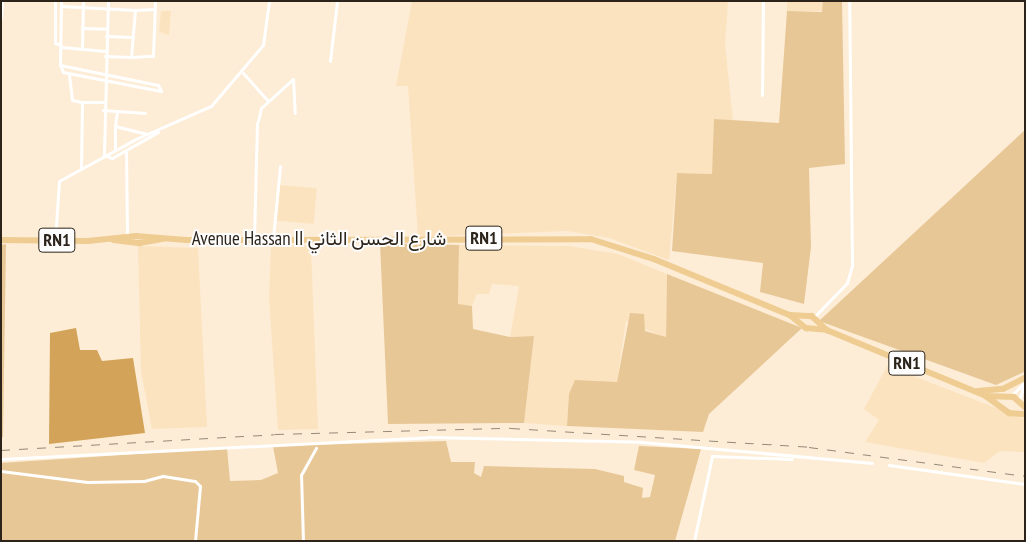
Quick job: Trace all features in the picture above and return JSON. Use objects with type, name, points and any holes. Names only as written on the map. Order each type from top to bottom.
[{"type":"main road","name":"Avenue Hassan II شارع الحسن الثاني","points":[[127,239],[591,239],[654,259],[790,315],[814,319]]},
{"type":"main road","name":"RN1","points":[[1,240],[127,239]]},
{"type":"main road","name":"Avenue Hassan II شارع الحسن الثاني","points":[[790,315],[802,324],[812,328]]},
{"type":"main road","points":[[802,324],[804,317]]},
{"type":"main road","points":[[812,328],[814,319]]},
{"type":"main road","name":"RN1","points":[[814,319],[827,330]]},
{"type":"main road","name":"RN1","points":[[812,328],[827,330],[976,391],[1004,408]]},
{"type":"main road","points":[[976,391],[1003,389],[1024,381]]},
{"type":"main road","name":"RN1","points":[[986,396],[1009,397]]},
{"type":"main road","points":[[1015,413],[1021,404],[1009,397],[1004,408],[1015,413],[1025,414]]},
{"type":"street","points":[[1,19],[2,1]]},
{"type":"street","points":[[55,1],[55,43],[61,46],[106,51]]},
{"type":"street","points":[[61,1],[60,65],[69,75],[72,100],[103,102]]},
{"type":"street","points":[[82,49],[83,1]]},
{"type":"street","points":[[105,157],[103,102],[108,1]]},
{"type":"street","points":[[105,56],[153,56],[155,1]]},
{"type":"street","points":[[105,157],[126,152],[158,132],[205,111],[243,73],[267,36],[269,1]]},
{"type":"street","points":[[330,60],[337,1]]},
{"type":"street","points":[[762,95],[763,1]]},
{"type":"street","points":[[814,319],[846,283],[852,266],[849,1]]},
{"type":"street","points":[[61,6],[135,10],[155,9]]},
{"type":"street","points":[[131,57],[135,10]]},
{"type":"street","points":[[55,20],[61,21]]},
{"type":"street","points":[[82,28],[106,29]]},
{"type":"street","points":[[106,36],[133,37]]},
{"type":"street","points":[[60,65],[161,89],[159,94],[69,75]]},
{"type":"street","points":[[243,73],[268,101]]},
{"type":"street","points":[[254,238],[257,122],[268,101],[295,80],[295,113]]},
{"type":"street","points":[[81,168],[82,102]]},
{"type":"street","points":[[103,110],[145,113]]},
{"type":"street","points":[[115,150],[116,111]]},
{"type":"street","points":[[115,126],[147,134]]},
{"type":"street","points":[[55,240],[57,184],[81,168],[105,157],[115,150],[147,134],[158,132]]},
{"type":"street","points":[[126,152],[127,239]]},
{"type":"street","points":[[274,238],[280,166]]},
{"type":"street","points":[[1009,397],[1024,381]]},
{"type":"street","points":[[1021,404],[1024,381]]},
{"type":"street","points":[[1,459],[300,440],[437,437],[651,443],[872,463]]},
{"type":"street","points":[[303,541],[301,475],[316,448]]},
{"type":"street","points":[[694,541],[712,456],[792,459]]},
{"type":"street","points":[[889,466],[1025,484]]},
{"type":"street","points":[[1,471],[87,482],[144,481],[163,476],[195,481],[200,486],[195,541]]},
{"type":"shaded area","points":[[412,1],[728,1],[725,44],[733,121],[715,119],[712,174],[677,173],[669,260],[609,238],[567,231],[418,237],[408,86],[396,86]]},
{"type":"shaded area","points":[[787,1],[823,1],[823,11],[787,11]]},
{"type":"shaded area","points":[[823,1],[842,1],[845,164],[809,168],[811,247],[804,304],[760,292],[763,263],[672,251],[677,173],[712,174],[714,119],[779,123],[787,11],[822,12]]},
{"type":"shaded area","points":[[161,11],[171,11],[169,35],[159,32]]},
{"type":"shaded area","points":[[1025,130],[1024,372],[996,385],[819,321]]},
{"type":"shaded area","points":[[280,185],[317,188],[314,224],[277,221]]},
{"type":"shaded area","points":[[380,243],[459,245],[458,304],[472,306],[473,329],[510,337],[534,336],[524,423],[388,424]]},
{"type":"shaded area","points":[[6,244],[3,437],[1,438],[1,245]]},
{"type":"shaded area","points":[[271,244],[311,246],[318,429],[278,430],[269,299]]},
{"type":"shaded area","points":[[459,245],[569,246],[618,254],[667,274],[666,338],[626,321],[617,382],[569,394],[567,426],[524,423],[534,336],[510,337],[519,286],[492,284],[489,294],[477,294],[472,306],[458,305]]},
{"type":"shaded area","points":[[138,246],[198,248],[207,427],[152,429],[141,372]]},
{"type":"shaded area","points":[[667,274],[802,328],[709,414],[703,432],[567,426],[569,394],[575,380],[617,382],[630,313],[644,314],[645,331],[666,337]]},
{"type":"shaded area","points":[[76,328],[80,350],[97,350],[102,361],[133,358],[145,433],[49,444],[50,333]]},
{"type":"shaded area","points":[[887,366],[1025,419],[1025,452],[1000,451],[984,463],[865,442],[879,420],[864,409]]},
{"type":"shaded area","points":[[446,441],[451,462],[475,462],[474,473],[481,477],[484,466],[595,469],[624,476],[624,482],[643,488],[642,498],[650,497],[655,475],[634,470],[639,446],[701,449],[675,541],[1,541],[1,463],[227,448],[230,481],[261,480],[278,473],[273,446]]},
{"type":"railway","points":[[1,450],[275,434],[511,428],[809,447],[1025,476]]}]
